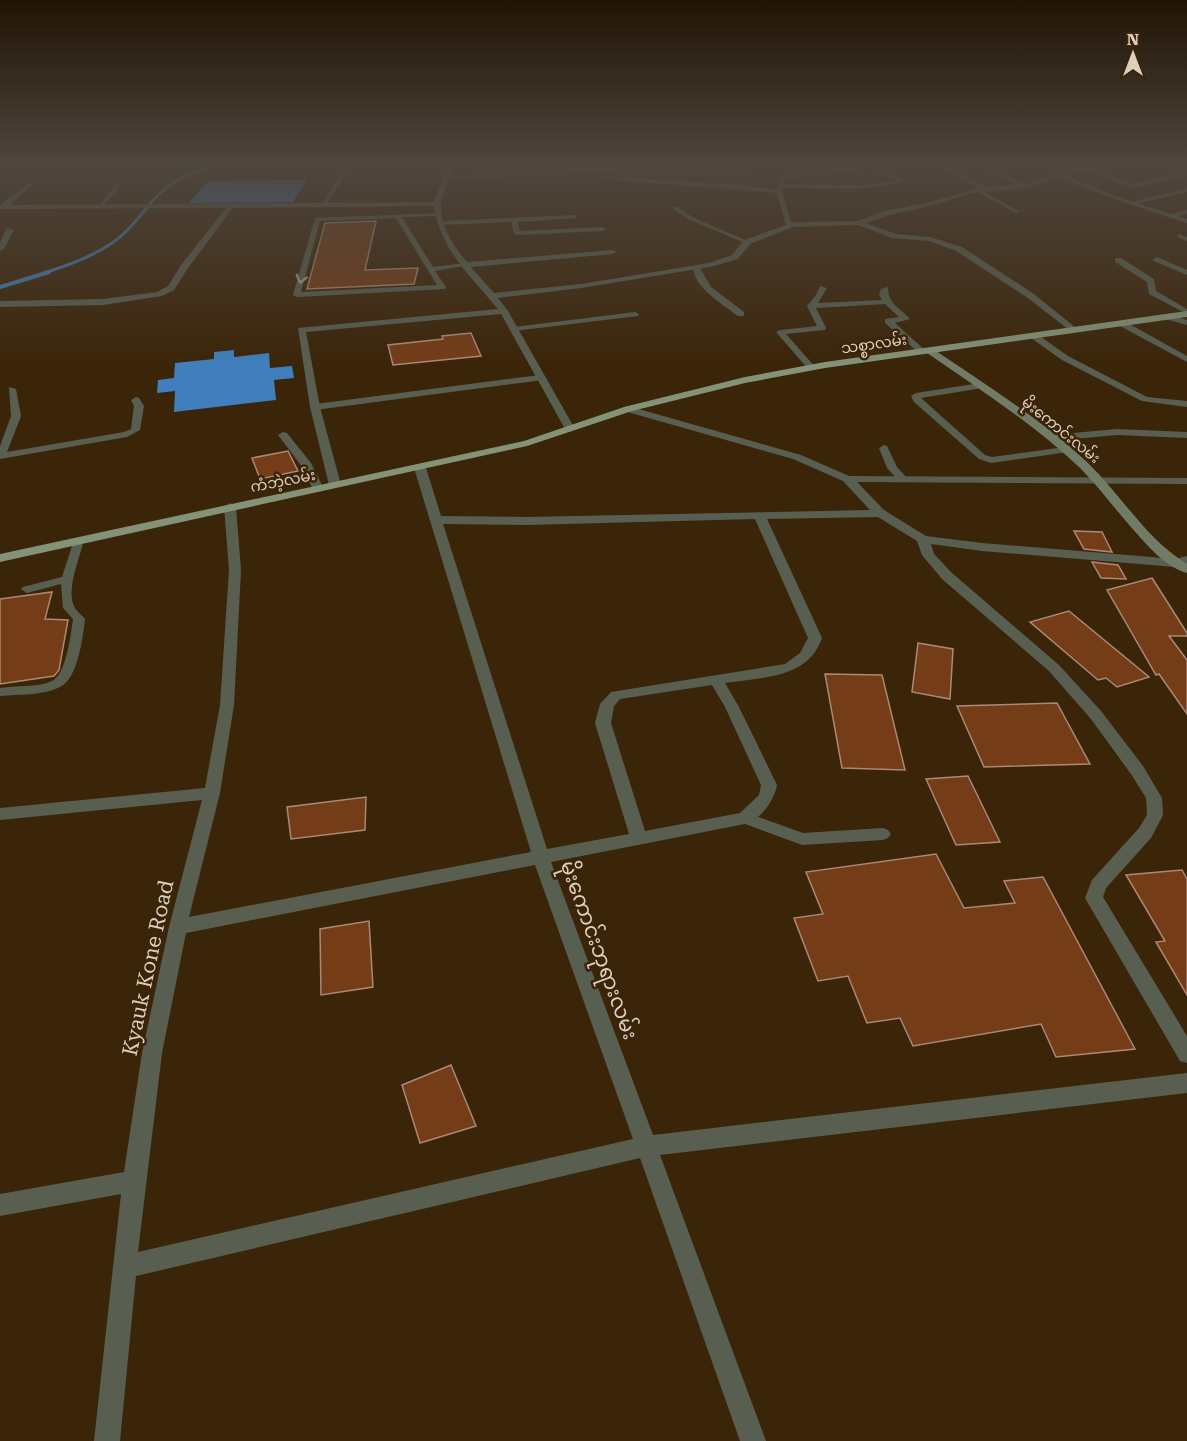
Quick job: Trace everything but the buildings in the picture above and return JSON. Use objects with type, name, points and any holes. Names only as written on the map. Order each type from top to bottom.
[{"type":"main road","name":"သစ္စာလမ်း","points":[[570,429],[628,409],[745,380],[812,368],[1187,313]]},
{"type":"main road","name":"မိုးကောင်းလမ်း","points":[[926,352],[980,386],[1051,438],[1183,564]]},
{"type":"main road","name":"ကံဘဲ့လမ်း","points":[[0,558],[420,468],[527,443],[570,429]]},
{"type":"street","points":[[0,249],[10,230]]},
{"type":"street","points":[[0,304],[103,302],[159,294],[171,288],[212,230]]},
{"type":"street","points":[[444,230],[452,249],[504,311],[570,429]]},
{"type":"street","points":[[493,296],[581,286],[670,270],[696,268],[735,257],[747,242],[778,230]]},
{"type":"street","points":[[879,230],[895,236],[930,239],[959,249],[1031,296],[1073,330]]},
{"type":"street","points":[[465,265],[613,252]]},
{"type":"street","points":[[335,485],[315,407],[301,330],[504,311]]},
{"type":"street","points":[[628,409],[797,457],[847,479],[880,513],[923,539],[982,547],[1183,564]]},
{"type":"street","points":[[1051,438],[1117,432],[1187,435]]},
{"type":"street","points":[[283,435],[305,463],[318,489]]},
{"type":"street","name":"မိုးကောင်းဘုရားလမ်း","points":[[420,468],[541,857],[753,1441]]},
{"type":"street","points":[[847,479],[1187,481]]},
{"type":"street","name":"Kyauk Kone Road","points":[[107,1441],[134,1181],[153,1053],[177,927],[212,793],[228,705],[235,570],[230,507]]},
{"type":"street","points":[[436,520],[526,521],[880,513]]},
{"type":"street","points":[[639,839],[603,723],[607,704],[616,695],[789,668],[803,661],[812,648],[815,638],[759,515]]},
{"type":"street","points":[[923,539],[928,555],[947,576],[1054,668],[1096,715],[1137,770],[1154,798],[1155,815],[1145,832],[1098,885],[1094,898],[1187,1054]]},
{"type":"street","points":[[177,927],[745,818],[767,798],[769,785],[732,706],[716,680]]},
{"type":"street","points":[[0,814],[212,793]]},
{"type":"street","points":[[125,1267],[647,1146],[1187,1083]]},
{"type":"street","points":[[0,1205],[134,1181]]},
{"type":"lane","points":[[314,230],[297,295],[442,286],[407,230]]},
{"type":"lane","points":[[516,230],[517,233],[576,230]]},
{"type":"lane","points":[[719,230],[747,242]]},
{"type":"lane","points":[[1179,236],[1187,239]]},
{"type":"lane","points":[[1157,259],[1187,273]]},
{"type":"lane","points":[[1118,260],[1151,280],[1152,292],[1187,313]]},
{"type":"lane","points":[[431,269],[465,265]]},
{"type":"lane","points":[[696,268],[698,275],[713,292],[741,314]]},
{"type":"lane","points":[[811,306],[824,288]]},
{"type":"lane","points":[[885,289],[883,295],[886,302],[906,320],[888,321],[926,352]]},
{"type":"lane","points":[[811,306],[886,302]]},
{"type":"lane","points":[[811,306],[822,328],[780,332],[812,368]]},
{"type":"lane","points":[[514,328],[635,314]]},
{"type":"lane","points":[[1169,317],[1187,323]]},
{"type":"lane","points":[[1121,324],[1187,359]]},
{"type":"lane","points":[[1034,336],[1065,358],[1145,399],[1187,404]]},
{"type":"lane","points":[[315,407],[540,378]]},
{"type":"lane","points":[[980,386],[916,396],[917,400],[982,457],[991,460],[1065,450]]},
{"type":"lane","points":[[0,456],[16,416],[12,389]]},
{"type":"lane","points":[[0,456],[126,434],[135,430],[139,406],[136,400]]},
{"type":"lane","points":[[884,448],[892,468],[902,478]]},
{"type":"lane","points":[[0,692],[57,684],[63,680],[78,629],[79,619],[69,609],[67,598],[69,579],[79,540]]},
{"type":"lane","points":[[27,588],[69,579]]},
{"type":"lane","points":[[745,818],[802,840],[883,834]]},
{"type":"water","points":[[234,350],[234,357],[269,353],[270,368],[292,366],[294,378],[274,380],[276,400],[174,412],[175,391],[157,393],[158,380],[174,378],[175,363],[214,359],[214,352]]},
{"type":"waterway","points":[[44,273],[99,251],[127,230]]},
{"type":"waterway","points":[[0,287],[49,272]]}]
